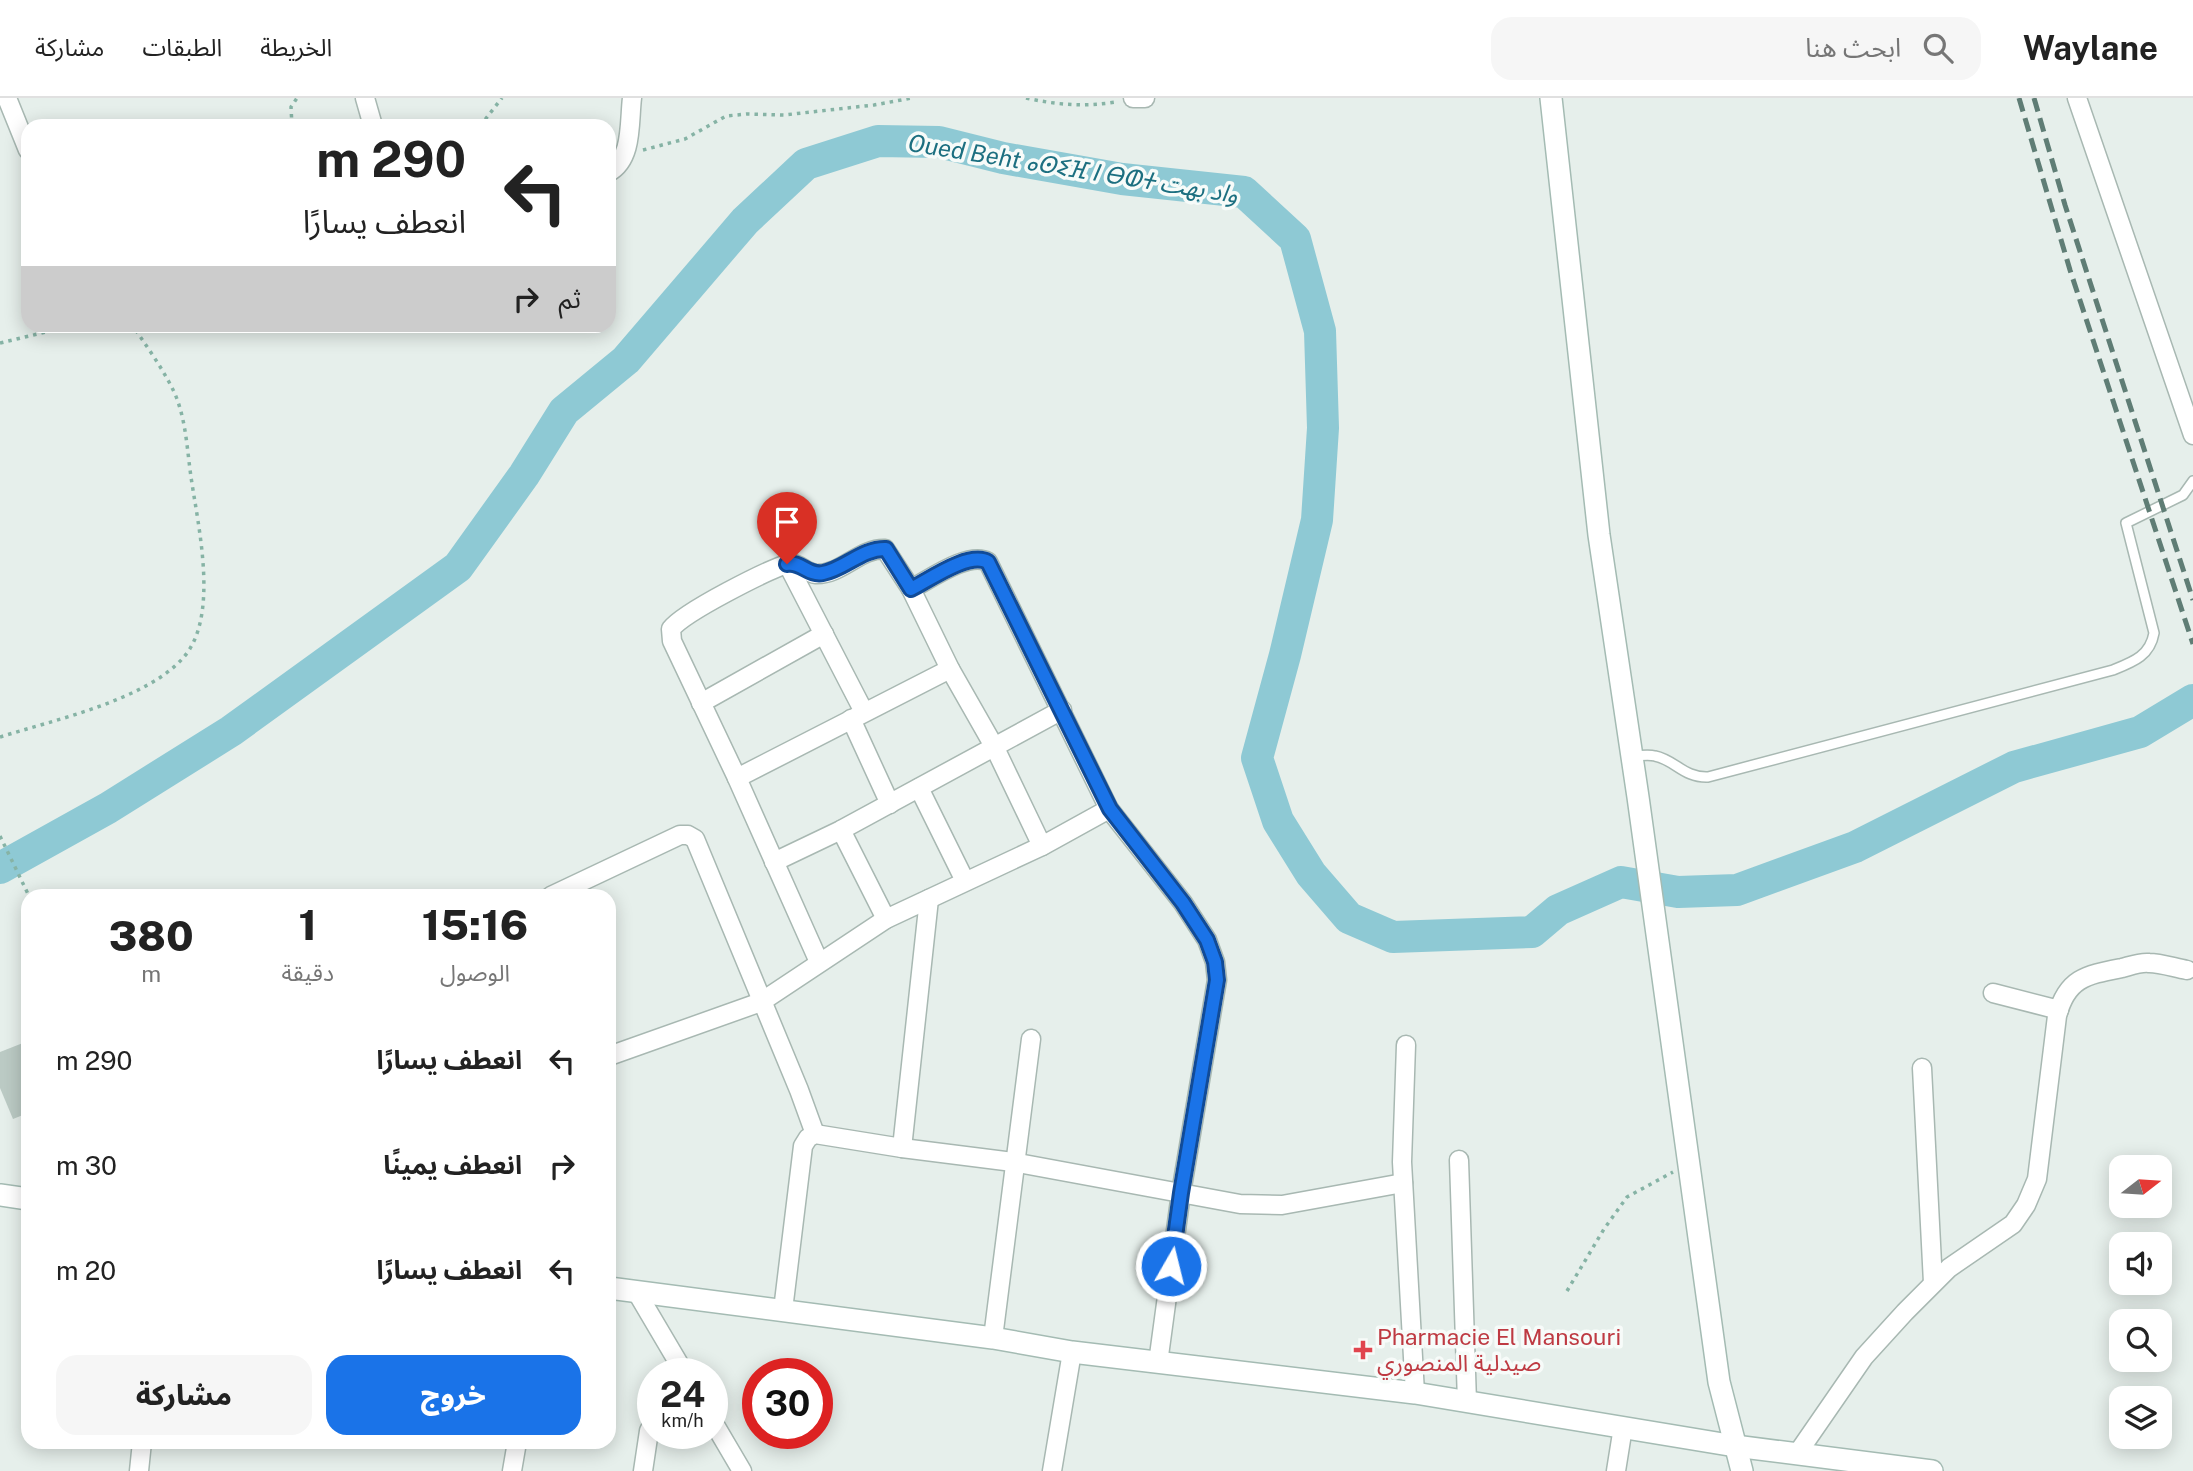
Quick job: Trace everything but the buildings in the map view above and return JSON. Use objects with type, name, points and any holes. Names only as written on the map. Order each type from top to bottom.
[{"type":"street","points":[[7,98],[21,133]]},
{"type":"street","points":[[365,98],[371,119]]},
{"type":"street","points":[[616,167],[625,155],[632,98]]},
{"type":"street","points":[[1551,98],[1599,535],[1690,1162],[1718,1382],[1742,1471]]},
{"type":"street","points":[[2077,98],[2193,435]]},
{"type":"street","points":[[819,962],[672,641],[671,629],[691,612],[787,564],[797,564],[813,574],[825,573],[861,555],[886,549],[911,589],[950,669],[995,748],[1042,846]]},
{"type":"street","points":[[911,589],[968,559],[983,559],[988,562],[1110,809],[1183,903],[1207,940],[1215,962],[1217,980],[1181,1193],[1158,1363]]},
{"type":"street","points":[[787,564],[824,634],[890,804]]},
{"type":"street","points":[[701,703],[824,634]]},
{"type":"street","points":[[737,778],[950,669]]},
{"type":"street","points":[[774,862],[841,830],[1062,710]]},
{"type":"street","points":[[919,788],[965,881]]},
{"type":"street","points":[[616,1054],[761,1002],[886,919],[1042,846],[1110,809]]},
{"type":"street","points":[[841,830],[886,919]]},
{"type":"street","points":[[566,889],[672,838],[688,835],[695,839],[815,1134]]},
{"type":"street","points":[[902,1148],[929,899]]},
{"type":"street","points":[[1797,1454],[1864,1357],[1933,1283],[1949,1268],[2013,1224],[2026,1205],[2037,1179],[2062,997],[2072,985],[2085,977],[2147,963],[2187,970]]},
{"type":"street","points":[[1993,993],[2059,1010]]},
{"type":"street","points":[[993,1338],[1013,1162],[1031,1039]]},
{"type":"street","points":[[1406,1045],[1403,1184],[1415,1393]]},
{"type":"street","points":[[1922,1068],[1933,1283]]},
{"type":"street","points":[[783,1310],[803,1146],[808,1138],[815,1134],[1013,1162],[1240,1204],[1282,1205],[1403,1184]]},
{"type":"street","points":[[1459,1160],[1467,1402]]},
{"type":"street","points":[[0,1195],[21,1198]]},
{"type":"street","points":[[616,1288],[993,1338],[1072,1352],[1415,1393],[1735,1446],[1888,1468],[1932,1471]]},
{"type":"street","points":[[636,1291],[676,1358]]},
{"type":"street","points":[[1052,1471],[1072,1352]]},
{"type":"street","points":[[1616,1471],[1623,1427]]},
{"type":"street","points":[[728,1447],[742,1471]]},
{"type":"street","points":[[139,1471],[141,1449]]},
{"type":"street","points":[[512,1471],[516,1449]]},
{"type":"street","points":[[643,1471],[646,1449]]},
{"type":"lane","points":[[1632,756],[1655,756],[1682,771],[1700,777],[1708,776],[2113,670],[2137,660],[2146,653],[2154,633],[2126,523],[2183,495],[2193,481]]},
{"type":"path","points":[[292,119],[291,107],[298,98]]},
{"type":"path","points":[[486,119],[502,98]]},
{"type":"path","points":[[625,155],[685,139],[726,116],[784,115],[912,98]]},
{"type":"path","points":[[1026,98],[1055,105],[1076,106],[1138,98]]},
{"type":"path","points":[[0,343],[42,333]]},
{"type":"path","points":[[0,737],[131,695],[184,657],[198,631],[204,588],[202,548],[185,428],[175,394],[137,333]]},
{"type":"path","points":[[0,836],[26,889]]},
{"type":"path","points":[[1567,1291],[1604,1229],[1627,1197],[1690,1162]]},
{"type":"waterway","name":"Oued Beht ⴰⵙⵉⴼ ⵏ ⴱⵀⵜ واد بهت","points":[[0,868],[108,808],[231,731],[458,567],[524,475],[564,411],[626,360],[745,221],[806,164],[878,141],[939,142],[1003,158],[1122,179],[1244,192],[1295,239],[1320,331],[1323,428],[1317,520],[1257,758],[1278,821],[1311,874],[1349,918],[1393,937],[1532,932],[1558,910],[1621,882],[1678,892],[1737,890],[1855,847],[2014,767],[2140,732],[2193,700]]},
{"type":"railway","points":[[2019,98],[2070,270],[2193,644]]},
{"type":"railway","points":[[2034,98],[2065,205],[2193,600]]},
{"type":"place","name":"Pharmacie El Mansouri صيدلية المنصوري","points":[[1363,1350]]},
{"type":"route","points":[[787,564],[797,564],[813,574],[825,573],[861,555],[886,549],[911,589],[968,559],[983,559],[988,562],[1110,809],[1183,903],[1207,940],[1215,962],[1217,980],[1171,1266]]}]
